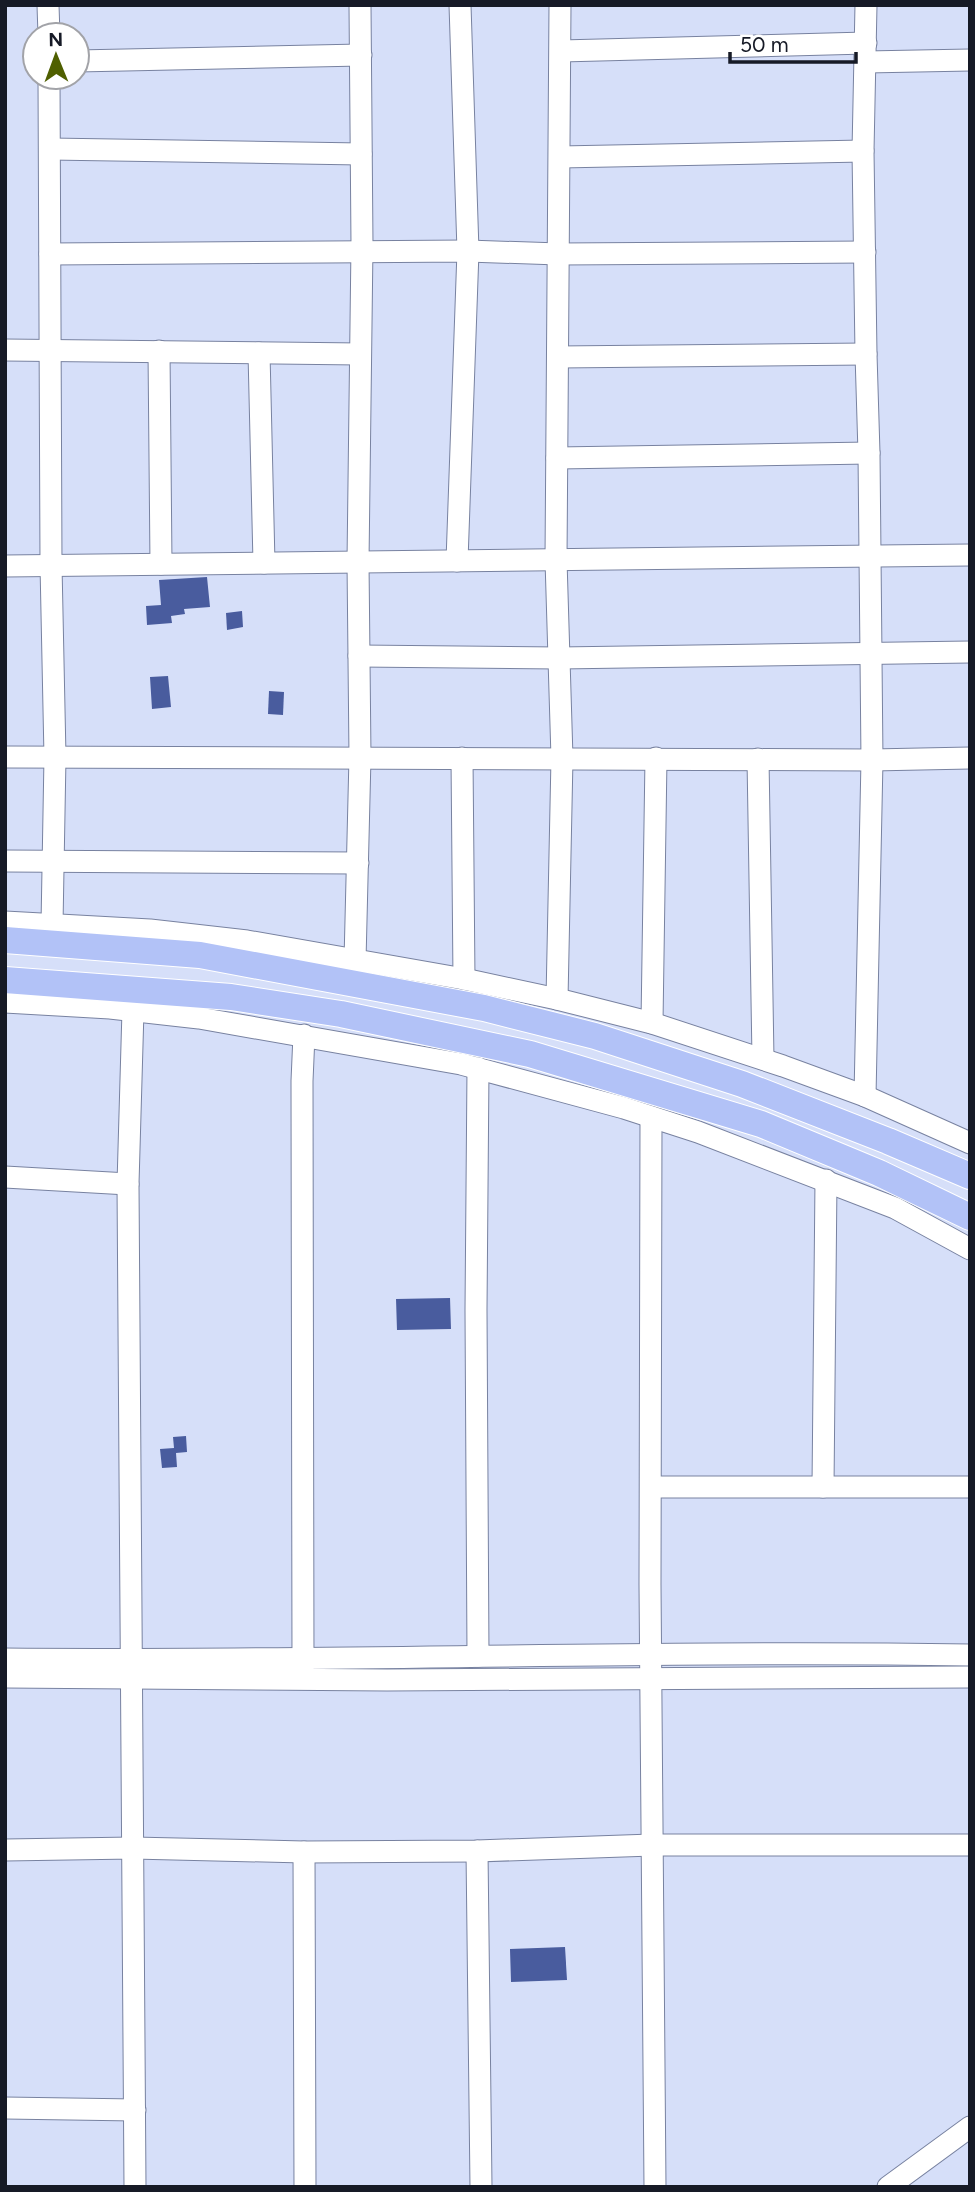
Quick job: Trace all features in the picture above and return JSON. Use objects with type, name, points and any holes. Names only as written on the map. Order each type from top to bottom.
[{"type":"main road","points":[[5,940],[200,956],[496,1011],[595,1036],[742,1084],[888,1141],[970,1177]]},
{"type":"main road","points":[[5,980],[231,997],[341,1014],[530,1054],[761,1124],[879,1173],[970,1217]]},
{"type":"street","points":[[355,961],[360,757],[360,5]]},
{"type":"street","points":[[457,561],[468,251],[460,5]]},
{"type":"street","points":[[557,999],[562,758],[556,560],[560,5]]},
{"type":"street","points":[[865,1096],[872,760],[863,151],[866,5]]},
{"type":"street","points":[[561,51],[866,52],[970,60]]},
{"type":"street","points":[[91,61],[361,55]]},
{"type":"street","points":[[49,91],[51,565],[55,757],[52,925]]},
{"type":"street","points":[[50,149],[361,154]]},
{"type":"street","points":[[560,157],[863,151]]},
{"type":"street","points":[[50,254],[865,252]]},
{"type":"street","points":[[5,350],[360,354]]},
{"type":"street","points":[[159,351],[161,564]]},
{"type":"street","points":[[259,352],[264,563]]},
{"type":"street","points":[[558,357],[866,354]]},
{"type":"street","points":[[557,458],[869,453]]},
{"type":"street","points":[[5,566],[970,555]]},
{"type":"street","points":[[359,656],[559,658],[970,652]]},
{"type":"street","points":[[5,757],[872,760],[970,758]]},
{"type":"street","points":[[462,758],[464,979]]},
{"type":"street","points":[[652,1023],[656,758]]},
{"type":"street","points":[[758,759],[763,1059]]},
{"type":"street","points":[[5,861],[358,863]]},
{"type":"street","points":[[5,922],[150,930],[247,941],[464,979],[557,999],[652,1023],[763,1059],[865,1096],[970,1143]]},
{"type":"street","points":[[5,1002],[199,1017],[478,1068],[711,1136],[895,1208],[970,1249]]},
{"type":"street","points":[[133,1010],[128,1184],[135,2187]]},
{"type":"street","points":[[303,1668],[304,1035]]},
{"type":"street","points":[[478,1068],[478,1656]]},
{"type":"street","points":[[651,1117],[650,1656],[655,2187]]},
{"type":"street","points":[[5,1177],[128,1184]]},
{"type":"street","points":[[823,1487],[826,1180]]},
{"type":"street","points":[[651,1487],[970,1487]]},
{"type":"street","points":[[303,1668],[478,1656],[970,1654]]},
{"type":"street","points":[[5,1659],[132,1669]]},
{"type":"street","points":[[5,1677],[132,1669],[303,1668],[651,1677],[970,1676]]},
{"type":"street","points":[[5,1850],[133,1847],[304,1852],[477,1851],[652,1845],[970,1845]]},
{"type":"street","points":[[477,1851],[481,2187]]},
{"type":"street","points":[[304,1852],[305,2187]]},
{"type":"street","points":[[5,2108],[135,2110]]},
{"type":"street","points":[[888,2187],[970,2127]]},
{"type":"building","points":[[207,577],[210,607],[184,609],[185,614],[171,616],[172,623],[147,625],[146,606],[161,605],[159,580]]},
{"type":"building","points":[[242,611],[243,627],[227,630],[226,613]]},
{"type":"building","points":[[168,676],[171,707],[152,709],[150,677]]},
{"type":"building","points":[[269,691],[284,692],[283,715],[268,714]]},
{"type":"building","points":[[450,1298],[451,1329],[397,1330],[396,1299]]},
{"type":"building","points":[[186,1436],[187,1452],[176,1453],[177,1467],[162,1468],[160,1449],[174,1448],[173,1437]]},
{"type":"building","points":[[565,1947],[567,1980],[511,1982],[510,1949]]}]
